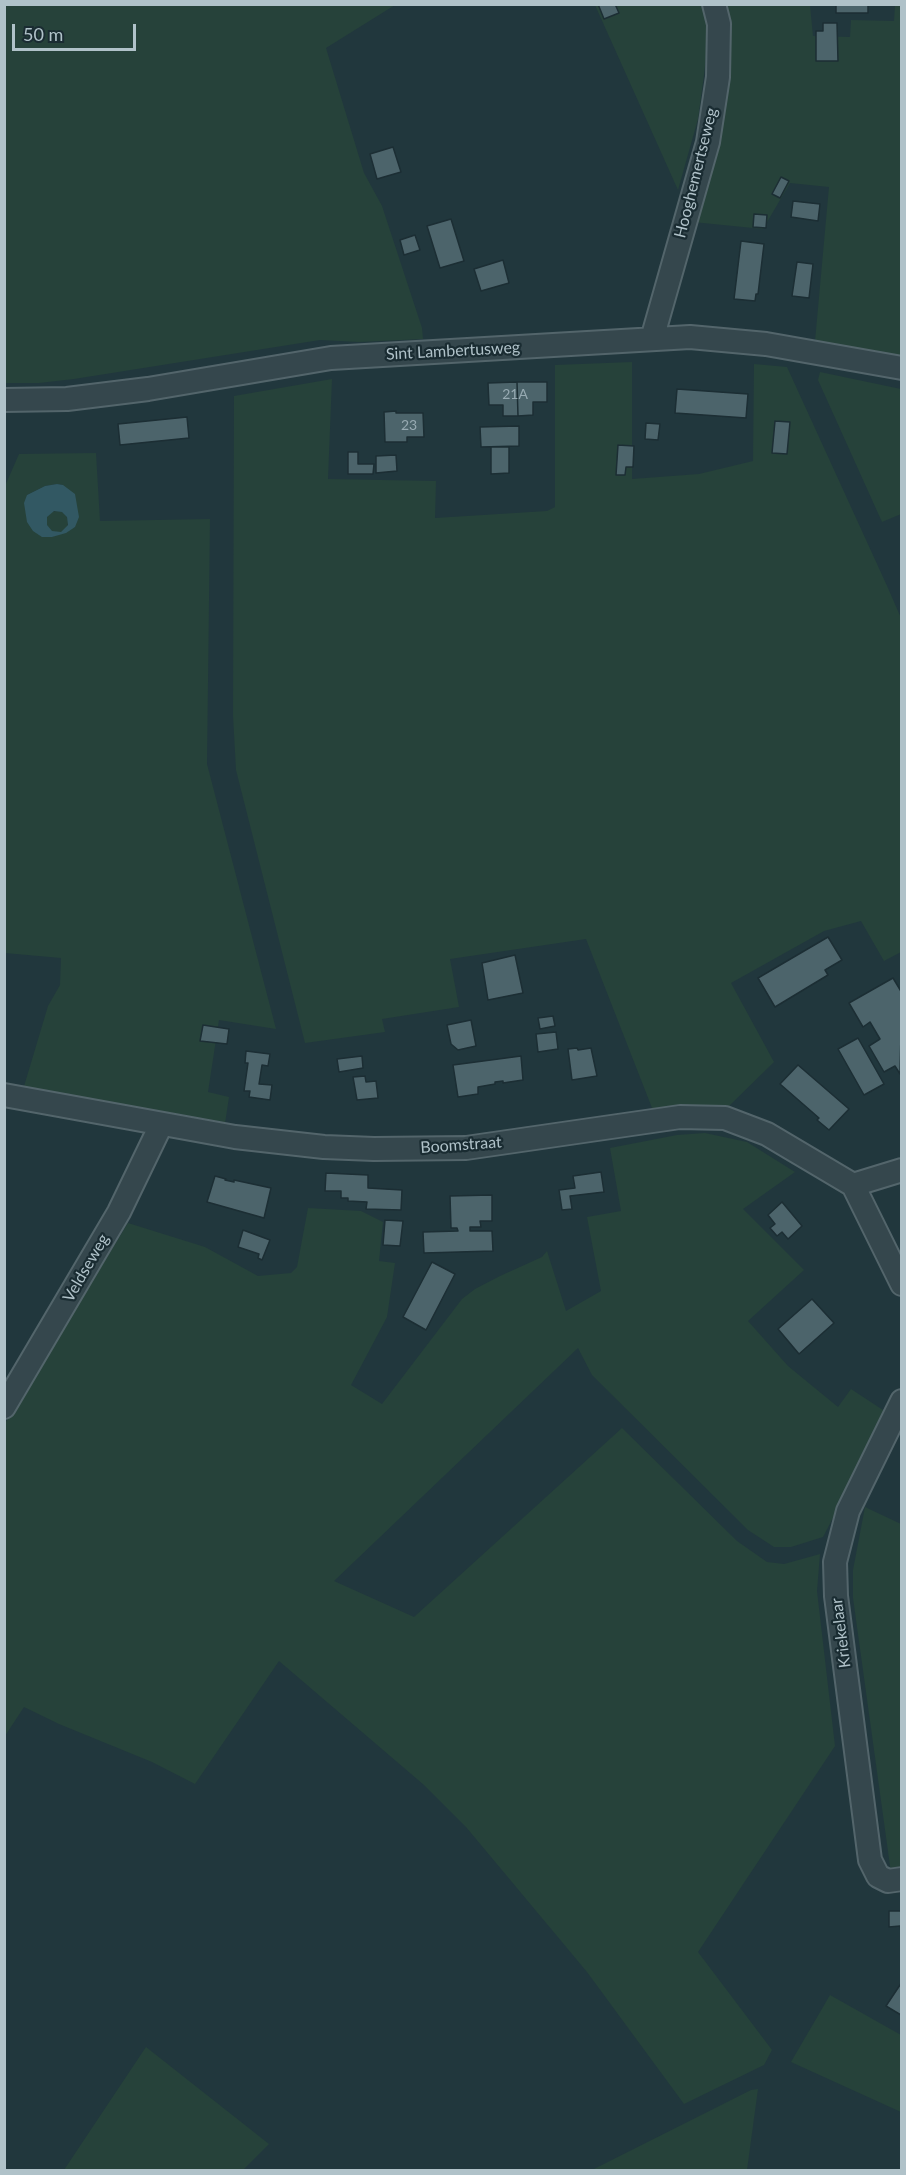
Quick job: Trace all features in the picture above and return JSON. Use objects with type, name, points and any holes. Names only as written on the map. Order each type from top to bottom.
[{"type":"street","name":"Hooghemertseweg","points":[[652,339],[708,142],[718,77],[719,24],[714,4]]},
{"type":"street","name":"Sint Lambertusweg","points":[[4,399],[67,399],[136,391],[331,358],[690,337],[766,344],[902,368]]},
{"type":"street","name":"Boomstraat","points":[[4,1095],[235,1137],[324,1147],[374,1149],[466,1148],[680,1117],[724,1118],[766,1134],[853,1185]]},
{"type":"street","name":"Veldseweg","points":[[4,1407],[119,1212],[161,1125]]},
{"type":"street","points":[[902,1170],[853,1185],[902,1284]]},
{"type":"street","name":"Kriekelaar","points":[[902,1401],[848,1511],[836,1562],[836,1596],[870,1860],[878,1876],[888,1881],[902,1879]]},
{"type":"green space","points":[[5,4],[395,5],[326,48],[364,173],[382,206],[422,328],[423,339],[359,342],[320,340],[74,379],[39,383],[5,383]]},
{"type":"green space","points":[[595,5],[702,5],[706,19],[707,48],[704,75],[698,119],[678,190]]},
{"type":"green space","points":[[726,5],[810,5],[813,36],[850,37],[851,20],[894,21],[895,5],[901,5],[901,359],[815,341],[829,187],[790,183],[763,229],[693,222],[727,99],[731,65]]},
{"type":"green space","points":[[632,362],[632,479],[699,474],[753,461],[754,364],[787,367],[888,588],[901,618],[901,952],[884,961],[861,921],[824,931],[731,983],[774,1062],[727,1108],[699,1106],[654,1113],[586,939],[450,959],[459,1007],[382,1019],[385,1032],[305,1043],[236,770],[233,716],[234,396],[332,379],[328,479],[436,481],[435,518],[547,511],[555,507],[555,365]]},
{"type":"green space","points":[[820,372],[901,389],[901,514],[882,522],[818,380]]},
{"type":"green space","points":[[96,453],[100,521],[210,519],[207,764],[276,1029],[219,1020],[208,1092],[229,1097],[224,1130],[22,1093],[48,1006],[60,985],[61,958],[5,953],[5,486],[19,454]],"holes":[[[63,485],[75,527],[52,537],[27,495],[45,486]]]},
{"type":"green space","points":[[57,511],[65,514],[68,522],[65,530],[57,533],[49,530],[46,522],[49,514]]},
{"type":"green space","points":[[705,1133],[747,1142],[795,1172],[743,1209],[804,1270],[748,1321],[788,1366],[838,1407],[851,1389],[886,1412],[823,1537],[791,1547],[774,1547],[748,1530],[592,1375],[578,1348],[334,1581],[414,1617],[622,1428],[737,1541],[767,1562],[784,1564],[820,1554],[817,1591],[835,1746],[698,1952],[772,2050],[764,2065],[684,2104],[587,1972],[466,1827],[424,1785],[279,1661],[195,1784],[152,1762],[59,1724],[24,1707],[5,1736],[4,1425],[128,1223],[205,1247],[258,1276],[291,1273],[297,1267],[308,1208],[361,1211],[383,1222],[379,1261],[395,1263],[387,1317],[351,1385],[382,1404],[462,1299],[475,1289],[542,1257],[547,1251],[566,1311],[601,1291],[587,1217],[621,1211],[610,1148],[677,1135]]},
{"type":"green space","points":[[865,1507],[901,1524],[902,1871],[891,1873],[853,1598],[853,1570]]},
{"type":"green space","points":[[830,1995],[901,2035],[901,2112],[791,2062]]},
{"type":"green space","points":[[146,2047],[269,2144],[243,2170],[64,2170]]},
{"type":"green space","points":[[758,2089],[747,2170],[592,2170],[751,2090]]},
{"type":"water","points":[[63,485],[75,494],[79,517],[75,527],[66,533],[52,537],[42,537],[33,531],[27,522],[24,503],[27,495],[45,486]],"holes":[[[54,511],[62,512],[67,517],[68,525],[61,532],[52,531],[47,525],[47,517]]]},
{"type":"building","points":[[598,4],[615,4],[619,13],[604,19]]},
{"type":"building","points":[[836,4],[868,4],[868,13],[836,13]]},
{"type":"building","points":[[823,23],[837,23],[838,61],[816,61],[816,31],[823,31]]},
{"type":"building","points":[[393,147],[401,172],[377,179],[370,154]]},
{"type":"building","points":[[781,177],[789,181],[780,198],[772,194]]},
{"type":"building","points":[[793,201],[820,204],[818,221],[791,217]]},
{"type":"building","points":[[754,214],[767,215],[766,228],[753,227]]},
{"type":"building","points":[[451,219],[464,261],[440,268],[427,226]]},
{"type":"building","points":[[415,235],[420,250],[404,255],[400,240]]},
{"type":"building","points":[[741,241],[764,244],[758,294],[756,294],[755,301],[734,299]]},
{"type":"building","points":[[503,260],[509,283],[481,291],[474,269]]},
{"type":"building","points":[[797,262],[813,264],[809,298],[792,296]]},
{"type":"building","points":[[517,382],[518,416],[503,416],[503,405],[489,405],[488,383]]},
{"type":"building","points":[[517,382],[547,382],[547,402],[533,402],[533,415],[518,416]]},
{"type":"building","points":[[677,389],[748,394],[746,418],[675,413]]},
{"type":"building","points":[[396,411],[396,413],[423,413],[424,437],[407,437],[407,442],[385,442],[384,412]]},
{"type":"building","points":[[187,417],[189,438],[120,445],[118,424]]},
{"type":"building","points":[[775,421],[790,422],[787,454],[772,453]]},
{"type":"building","points":[[646,423],[660,424],[658,440],[645,439]]},
{"type":"building","points":[[519,426],[519,446],[481,447],[480,427]]},
{"type":"building","points":[[618,445],[634,446],[633,467],[626,467],[625,475],[616,475]]},
{"type":"building","points":[[491,447],[509,447],[509,473],[491,474]]},
{"type":"building","points":[[348,452],[358,452],[358,464],[374,464],[373,474],[348,474]]},
{"type":"building","points":[[396,455],[397,471],[376,473],[376,456]]},
{"type":"building","points":[[828,937],[842,960],[825,970],[828,975],[775,1007],[758,978]]},
{"type":"building","points":[[515,955],[523,993],[488,1000],[482,963]]},
{"type":"building","points":[[893,978],[902,993],[900,1074],[895,1066],[884,1072],[869,1046],[880,1039],[870,1022],[863,1027],[849,1003]]},
{"type":"building","points":[[553,1016],[555,1026],[540,1029],[538,1018]]},
{"type":"building","points":[[471,1020],[476,1046],[458,1050],[451,1044],[447,1025]]},
{"type":"building","points":[[203,1025],[229,1029],[227,1044],[200,1041]]},
{"type":"building","points":[[556,1032],[558,1049],[538,1052],[536,1034]]},
{"type":"building","points":[[858,1038],[884,1084],[864,1095],[838,1049]]},
{"type":"building","points":[[577,1048],[578,1050],[591,1048],[597,1076],[572,1080],[568,1049]]},
{"type":"building","points":[[246,1051],[270,1054],[268,1066],[262,1065],[259,1084],[272,1085],[270,1100],[249,1097],[250,1091],[244,1091],[248,1063],[245,1063]]},
{"type":"building","points":[[362,1056],[363,1068],[339,1072],[337,1059]]},
{"type":"building","points":[[521,1056],[523,1080],[495,1082],[495,1084],[478,1087],[478,1094],[458,1097],[453,1065]]},
{"type":"building","points":[[798,1065],[849,1109],[829,1130],[817,1120],[819,1118],[780,1084]]},
{"type":"building","points":[[365,1076],[366,1082],[376,1081],[378,1098],[357,1100],[353,1077]]},
{"type":"building","points":[[601,1172],[604,1192],[570,1196],[572,1209],[562,1210],[559,1190],[575,1188],[573,1176]]},
{"type":"building","points":[[326,1173],[368,1175],[368,1188],[402,1190],[401,1210],[366,1209],[367,1202],[348,1201],[348,1198],[341,1198],[341,1191],[325,1191]]},
{"type":"building","points":[[215,1176],[234,1182],[234,1180],[271,1188],[264,1218],[207,1202]]},
{"type":"building","points":[[492,1195],[492,1221],[480,1221],[481,1227],[470,1227],[470,1231],[492,1231],[493,1251],[424,1253],[423,1232],[458,1231],[457,1228],[451,1228],[450,1196]]},
{"type":"building","points":[[782,1202],[802,1226],[788,1239],[782,1232],[777,1236],[770,1228],[775,1224],[768,1215]]},
{"type":"building","points":[[385,1220],[403,1221],[400,1246],[383,1245]]},
{"type":"building","points":[[243,1230],[270,1240],[262,1260],[258,1258],[259,1254],[238,1247]]},
{"type":"building","points":[[432,1262],[455,1274],[426,1330],[403,1317]]},
{"type":"building","points":[[812,1299],[834,1323],[799,1354],[778,1329]]},
{"type":"building","points":[[889,1911],[902,1911],[902,1936],[900,1926],[889,1927]]},
{"type":"building","points":[[902,1982],[902,2015],[901,2015],[886,2006]]}]
